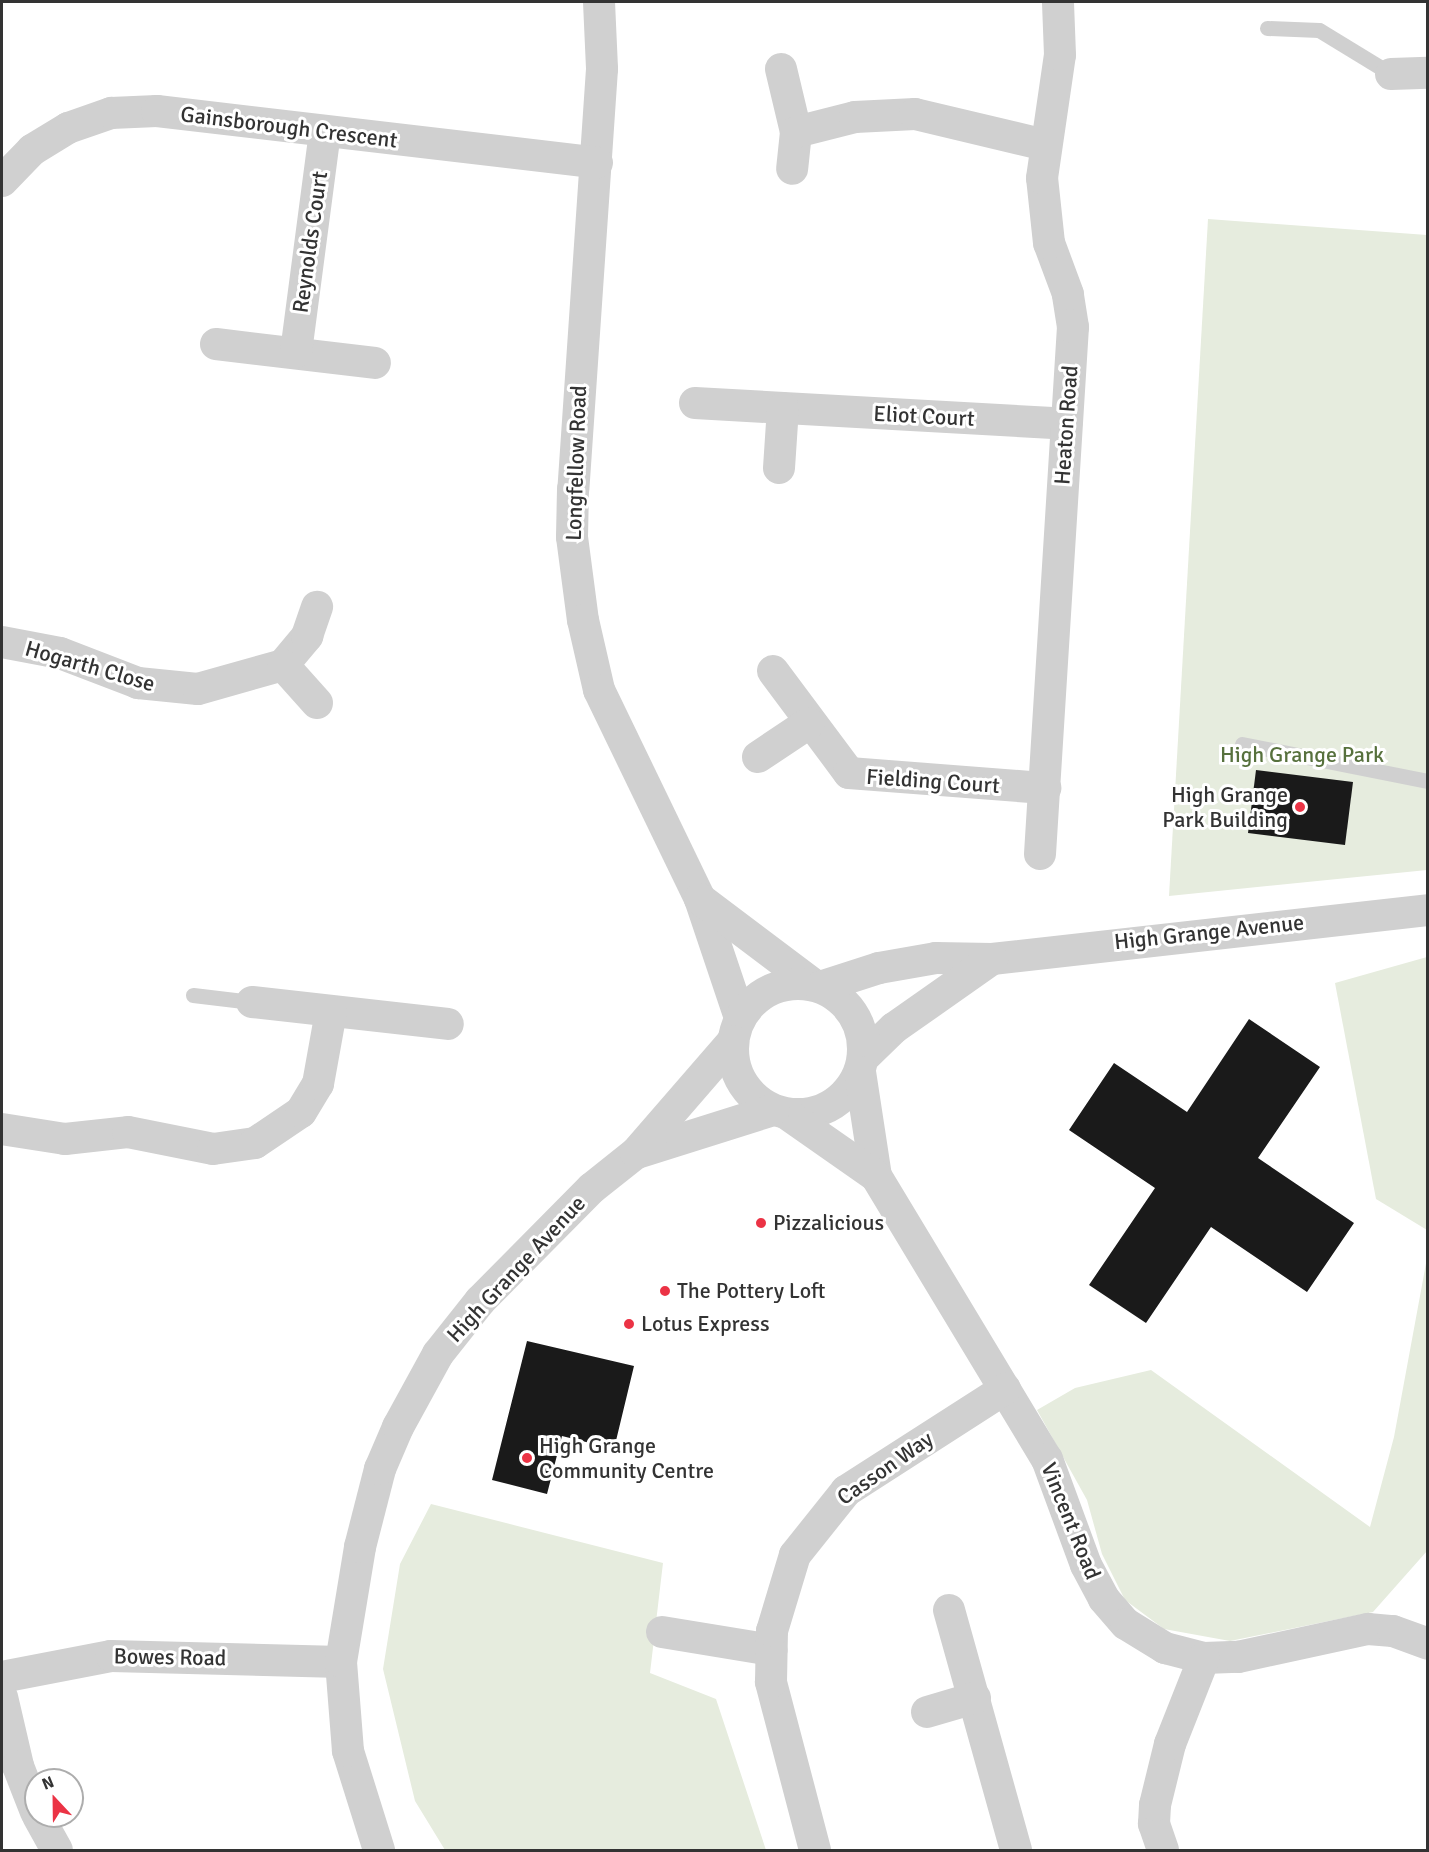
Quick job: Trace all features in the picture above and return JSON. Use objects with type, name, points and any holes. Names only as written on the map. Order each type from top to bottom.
[{"type":"street","name":"Longfellow Road","points":[[599,2],[597,163],[573,489],[572,537],[583,620],[599,690],[700,899]]},
{"type":"street","name":"Heaton Road","points":[[1040,854],[1065,424],[1073,327],[1045,213],[1045,145],[1059,55],[1058,2]]},
{"type":"street","points":[[782,69],[796,132],[792,169]]},
{"type":"street","points":[[1391,74],[1428,74]]},
{"type":"street","name":"Gainsborough Crescent","points":[[2,181],[32,150],[68,128],[111,113],[157,111],[325,133],[597,163]]},
{"type":"street","points":[[796,132],[855,117],[915,114],[1045,145]]},
{"type":"street","name":"Reynolds Court","points":[[296,352],[325,133]]},
{"type":"street","points":[[216,344],[375,363]]},
{"type":"street","name":"Eliot Court","points":[[695,403],[1065,424]]},
{"type":"street","points":[[779,468],[783,408]]},
{"type":"street","points":[[317,607],[306,636],[283,665],[317,704]]},
{"type":"street","name":"Hogarth Close","points":[[2,642],[60,653],[169,688],[228,684],[283,665]]},
{"type":"street","name":"Fielding Court","points":[[772,670],[839,766],[861,778],[1045,788]]},
{"type":"street","points":[[758,757],[809,723]]},
{"type":"street","points":[[700,899],[855,1015],[862,1065]]},
{"type":"street","points":[[700,899],[737,1029],[741,1082],[780,1112]]},
{"type":"street","name":"High Grange Avenue","points":[[379,1851],[348,1751],[341,1662],[380,1469],[414,1394],[480,1301],[560,1218],[636,1153],[771,989],[817,986],[908,963],[992,959],[1428,910]]},
{"type":"street","name":"High Grange Avenue","points":[[636,1153],[780,1112],[831,1106],[894,1028],[992,959]]},
{"type":"street","points":[[252,1002],[448,1024]]},
{"type":"street","points":[[2,1129],[65,1139],[138,1132],[213,1149],[255,1143],[294,1118],[318,1084],[331,1012]]},
{"type":"street","name":"Vincent Road","points":[[862,1065],[876,1176],[1047,1459],[1104,1599],[1126,1624],[1165,1648],[1204,1658],[1238,1657],[1368,1629],[1393,1631],[1428,1644]]},
{"type":"street","name":"Vincent Road","points":[[780,1112],[876,1176]]},
{"type":"street","name":"Casson Way","points":[[815,1851],[771,1682],[778,1601],[795,1555],[823,1513],[846,1491],[1005,1389]]},
{"type":"street","points":[[949,1610],[1016,1851]]},
{"type":"street","points":[[662,1632],[772,1650]]},
{"type":"street","name":"Bowes Road","points":[[2,1677],[111,1656],[341,1662]]},
{"type":"street","points":[[1163,1851],[1154,1824],[1155,1805],[1170,1744],[1204,1658]]},
{"type":"street","points":[[2,1697],[18,1766],[24,1781]]},
{"type":"street","points":[[927,1712],[975,1698]]},
{"type":"street","points":[[45,1828],[57,1851]]},
{"type":"lane","points":[[1268,28],[1319,30],[1391,74]]},
{"type":"lane","points":[[1242,744],[1428,781]]},
{"type":"lane","points":[[193,995],[252,1002]]},
{"type":"green space","name":"High Grange Park","points":[[1208,219],[1427,235],[1427,870],[1169,896]]},
{"type":"green space","points":[[1428,957],[1427,1230],[1376,1199],[1335,983]]},
{"type":"green space","points":[[1427,1258],[1427,1551],[1373,1612],[1230,1641],[1164,1629],[1125,1600],[1102,1554],[1087,1500],[1037,1410],[1075,1388],[1151,1370],[1370,1527],[1394,1437]]},
{"type":"green space","points":[[431,1504],[663,1563],[650,1673],[716,1699],[766,1850],[445,1850],[415,1801],[383,1669],[400,1564]]},
{"type":"building","name":"High Grange Park Building","points":[[1256,770],[1353,782],[1345,845],[1248,833]]},
{"type":"building","points":[[1249,1019],[1320,1067],[1258,1158],[1354,1223],[1307,1292],[1211,1227],[1146,1323],[1089,1285],[1155,1188],[1069,1130],[1114,1063],[1187,1112]]},
{"type":"building","points":[[527,1341],[634,1366],[614,1449],[562,1436],[547,1494],[492,1480]]},
{"type":"place","name":"High Grange Park Building","points":[[1300,807]]},
{"type":"place","name":"Pizzalicious","points":[[761,1223]]},
{"type":"place","name":"The Pottery Loft","points":[[665,1291]]},
{"type":"place","name":"Lotus Express","points":[[629,1324]]},
{"type":"place","name":"High Grange Community Centre","points":[[527,1458]]}]
